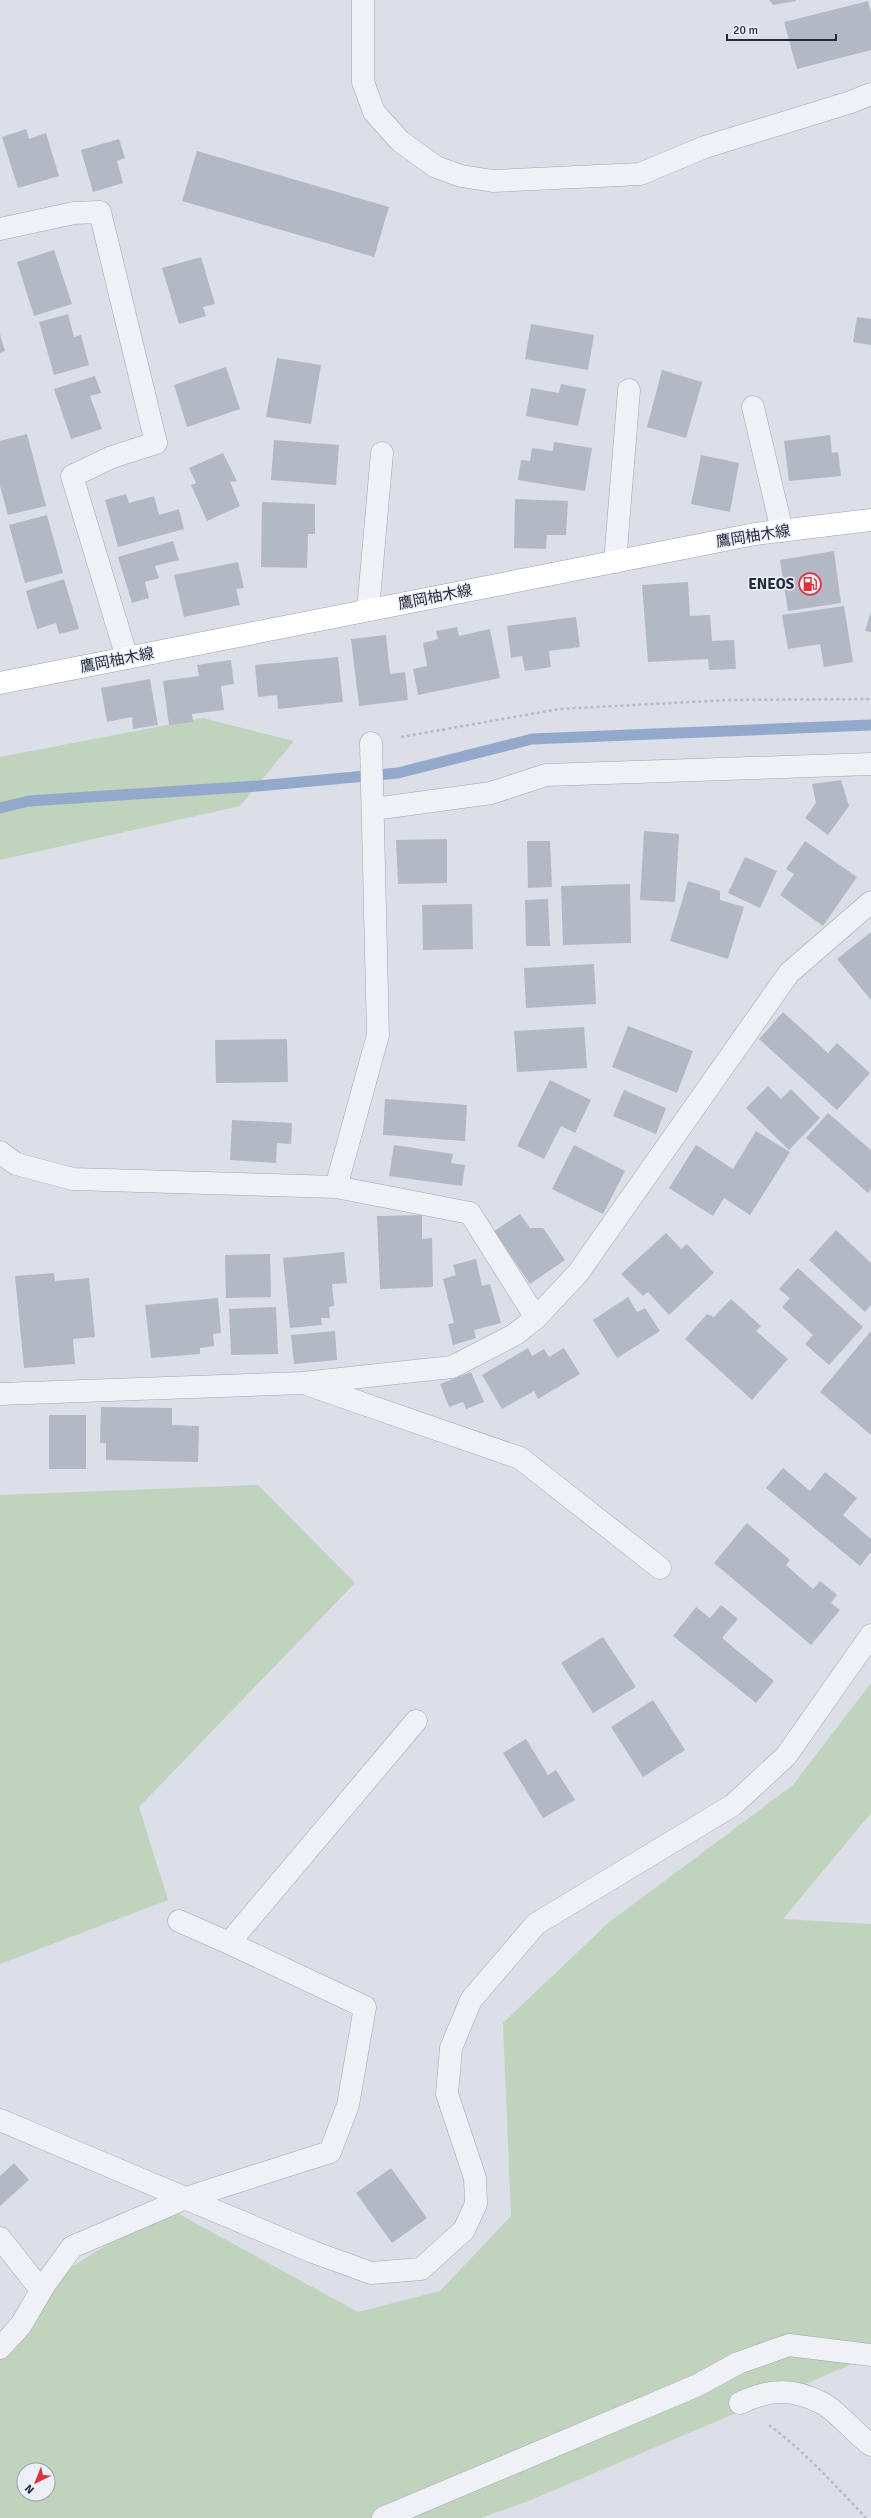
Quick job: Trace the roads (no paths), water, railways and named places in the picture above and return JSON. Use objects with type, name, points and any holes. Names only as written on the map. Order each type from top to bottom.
[{"type":"main road","name":"鷹岡柚木線","points":[[0,683],[755,534],[871,520]]},
{"type":"street","points":[[363,0],[363,82],[374,112],[406,145],[436,167],[461,176],[493,181],[640,174],[705,147],[851,102],[871,94]]},
{"type":"street","points":[[0,229],[74,213],[100,212],[156,444],[112,457],[72,476],[127,658]]},
{"type":"street","points":[[615,562],[629,390]]},
{"type":"street","points":[[753,407],[782,530]]},
{"type":"street","points":[[368,610],[382,453]]},
{"type":"street","points":[[336,1187],[378,1035],[374,809],[371,743]]},
{"type":"street","points":[[374,809],[491,793],[546,774],[871,764]]},
{"type":"street","points":[[0,1394],[303,1383],[452,1367],[514,1335],[536,1318],[578,1273],[789,973],[871,902]]},
{"type":"street","points":[[0,1152],[16,1164],[73,1179],[336,1187],[470,1213],[536,1318]]},
{"type":"street","points":[[303,1383],[520,1458],[660,1568]]},
{"type":"street","points":[[0,2120],[314,2252],[371,2273],[421,2269],[464,2230],[476,2204],[475,2178],[447,2094],[451,2048],[471,2000],[536,1924],[733,1805],[786,1756],[871,1635]]},
{"type":"street","points":[[229,1943],[416,1721]]},
{"type":"street","points":[[0,2348],[21,2325],[41,2290],[72,2247],[186,2198],[330,2152],[348,2105],[365,2007],[179,1921]]},
{"type":"street","points":[[0,2238],[41,2290]]},
{"type":"street","points":[[383,2518],[698,2385],[738,2363],[789,2345],[871,2355]]},
{"type":"street","points":[[740,2404],[759,2394],[785,2391],[822,2404],[871,2445]]},
{"type":"waterway","points":[[0,808],[29,801],[258,786],[398,773],[532,739],[871,725]]},
{"type":"place","name":"ENEOS","points":[[810,584]]}]
